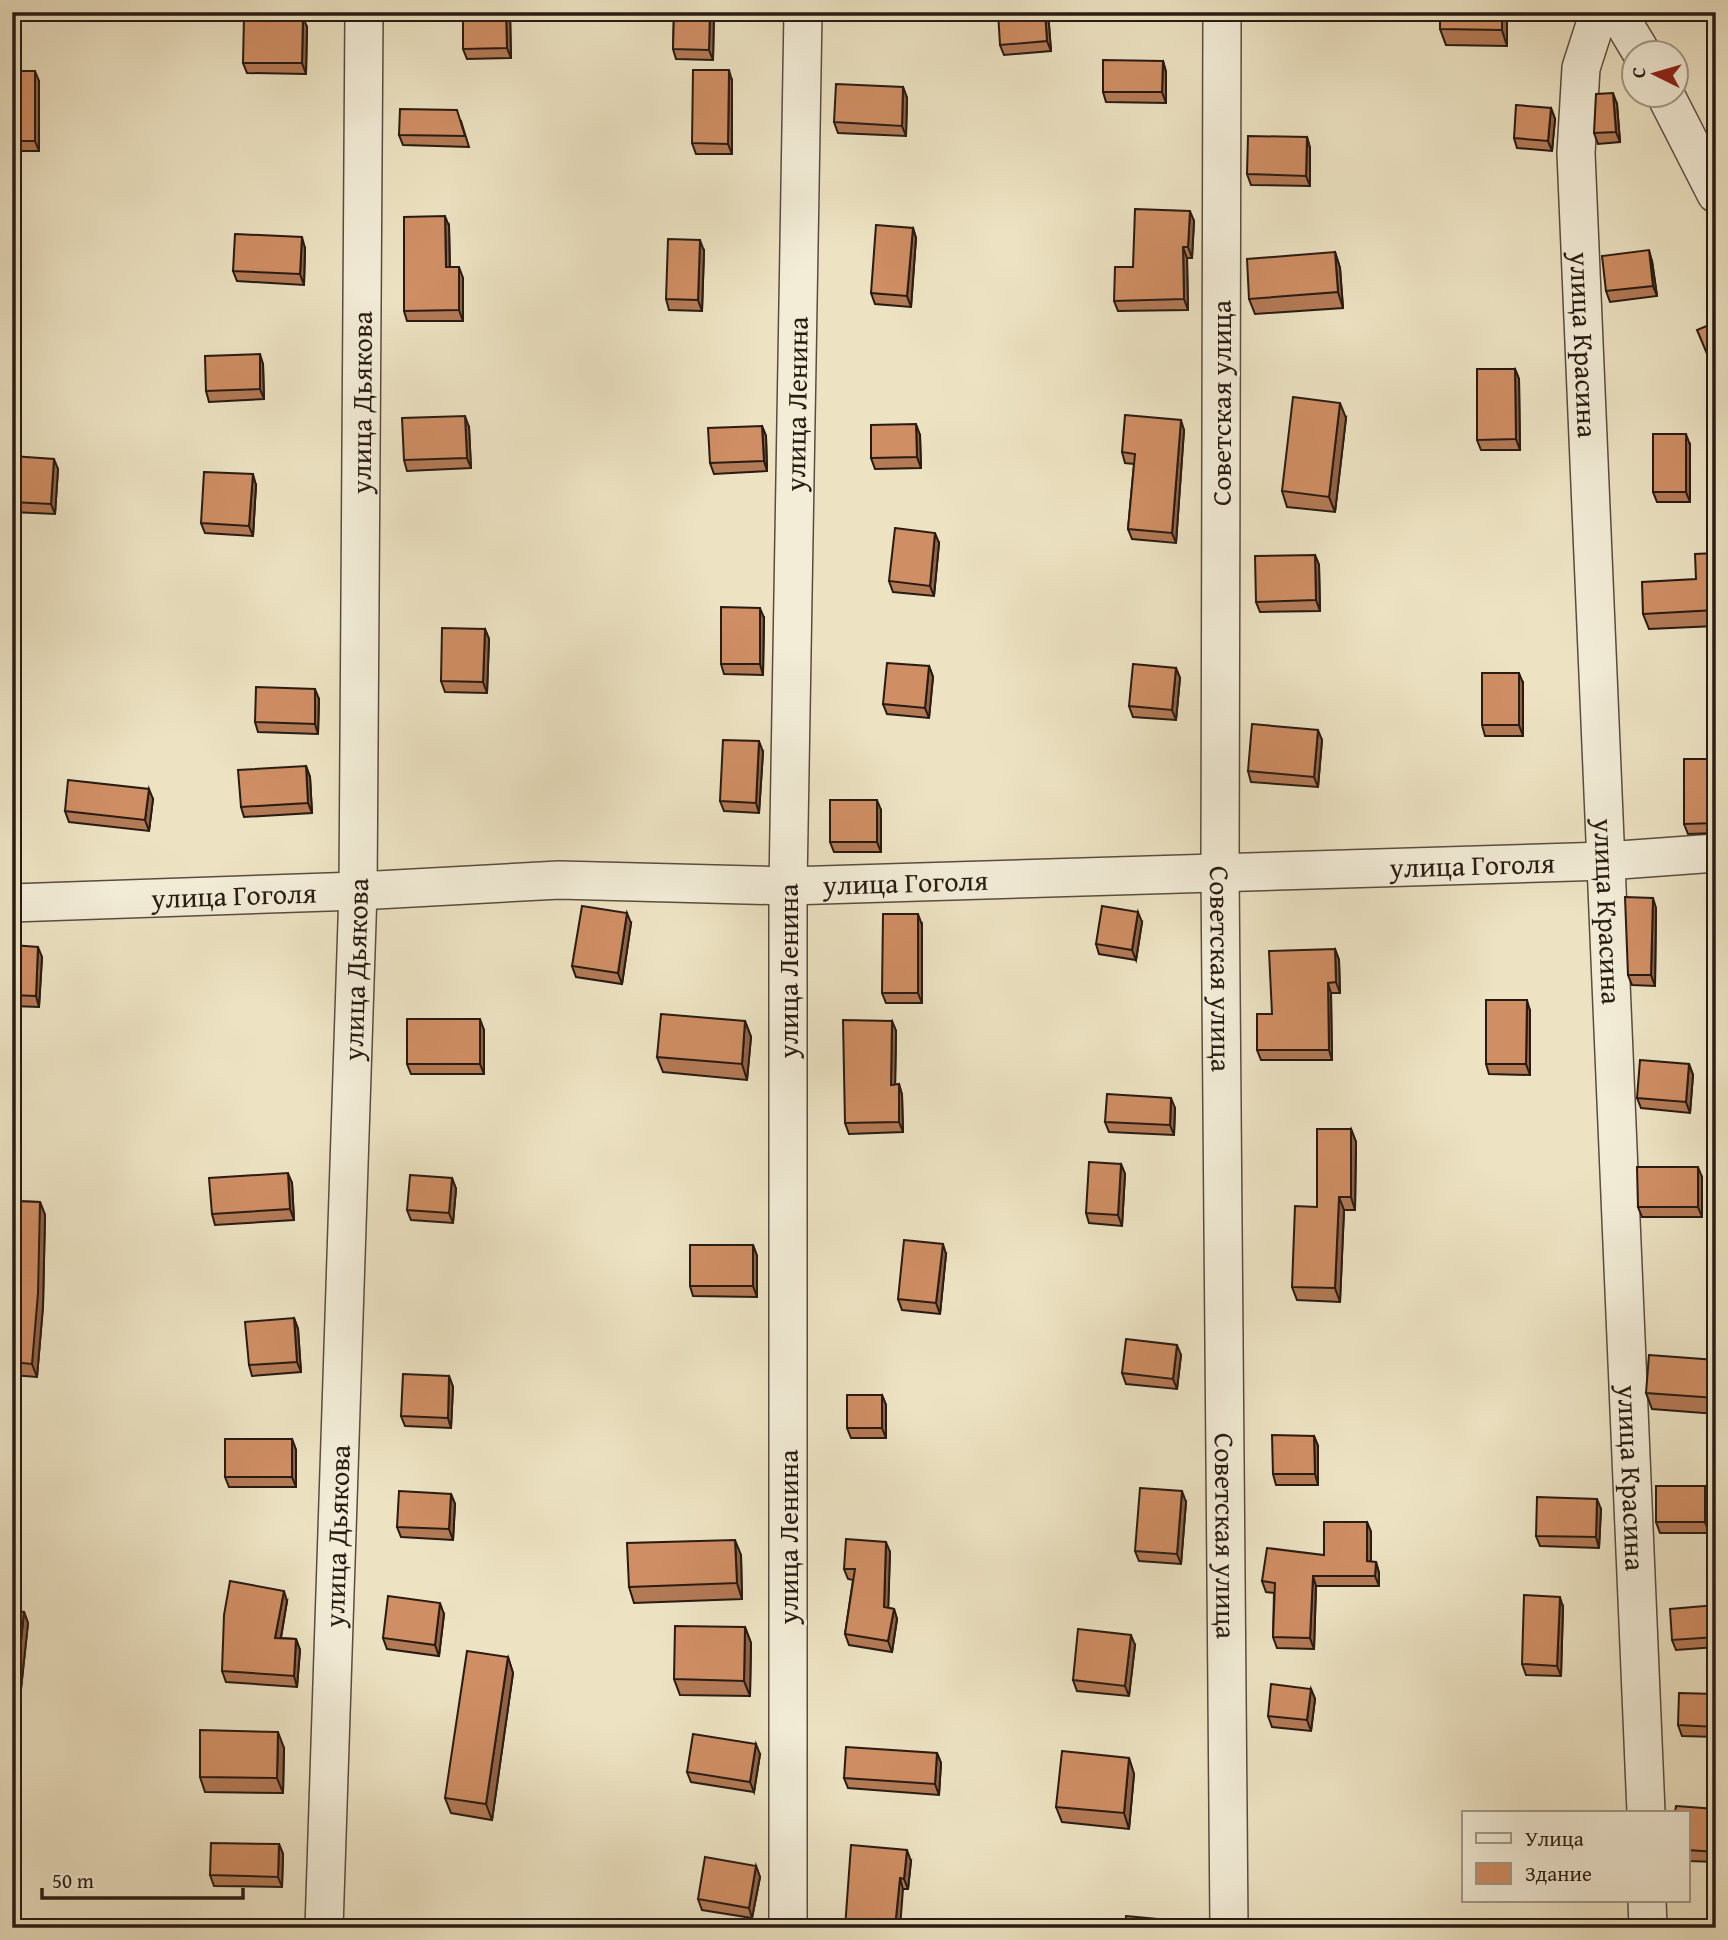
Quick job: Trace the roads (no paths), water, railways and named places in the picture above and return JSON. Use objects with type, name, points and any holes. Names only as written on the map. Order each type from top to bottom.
[{"type":"street","name":"улица Дьякова","points":[[324,1928],[358,891],[364,12]]},
{"type":"street","name":"улица Ленина","points":[[788,1928],[788,886],[803,12]]},
{"type":"street","name":"Советская улица","points":[[1222,12],[1220,873],[1228,1928]]},
{"type":"street","name":"улица Красина","points":[[1599,12],[1581,68],[1576,153],[1646,1811]]},
{"type":"street","points":[[1617,12],[1633,38]]},
{"type":"street","points":[[1672,108],[1716,194]]},
{"type":"street","name":"улица Гоголя","points":[[12,903],[358,891],[559,880],[788,886],[1606,861],[1716,853]]},
{"type":"street","points":[[1647,1902],[1647,1928]]}]
